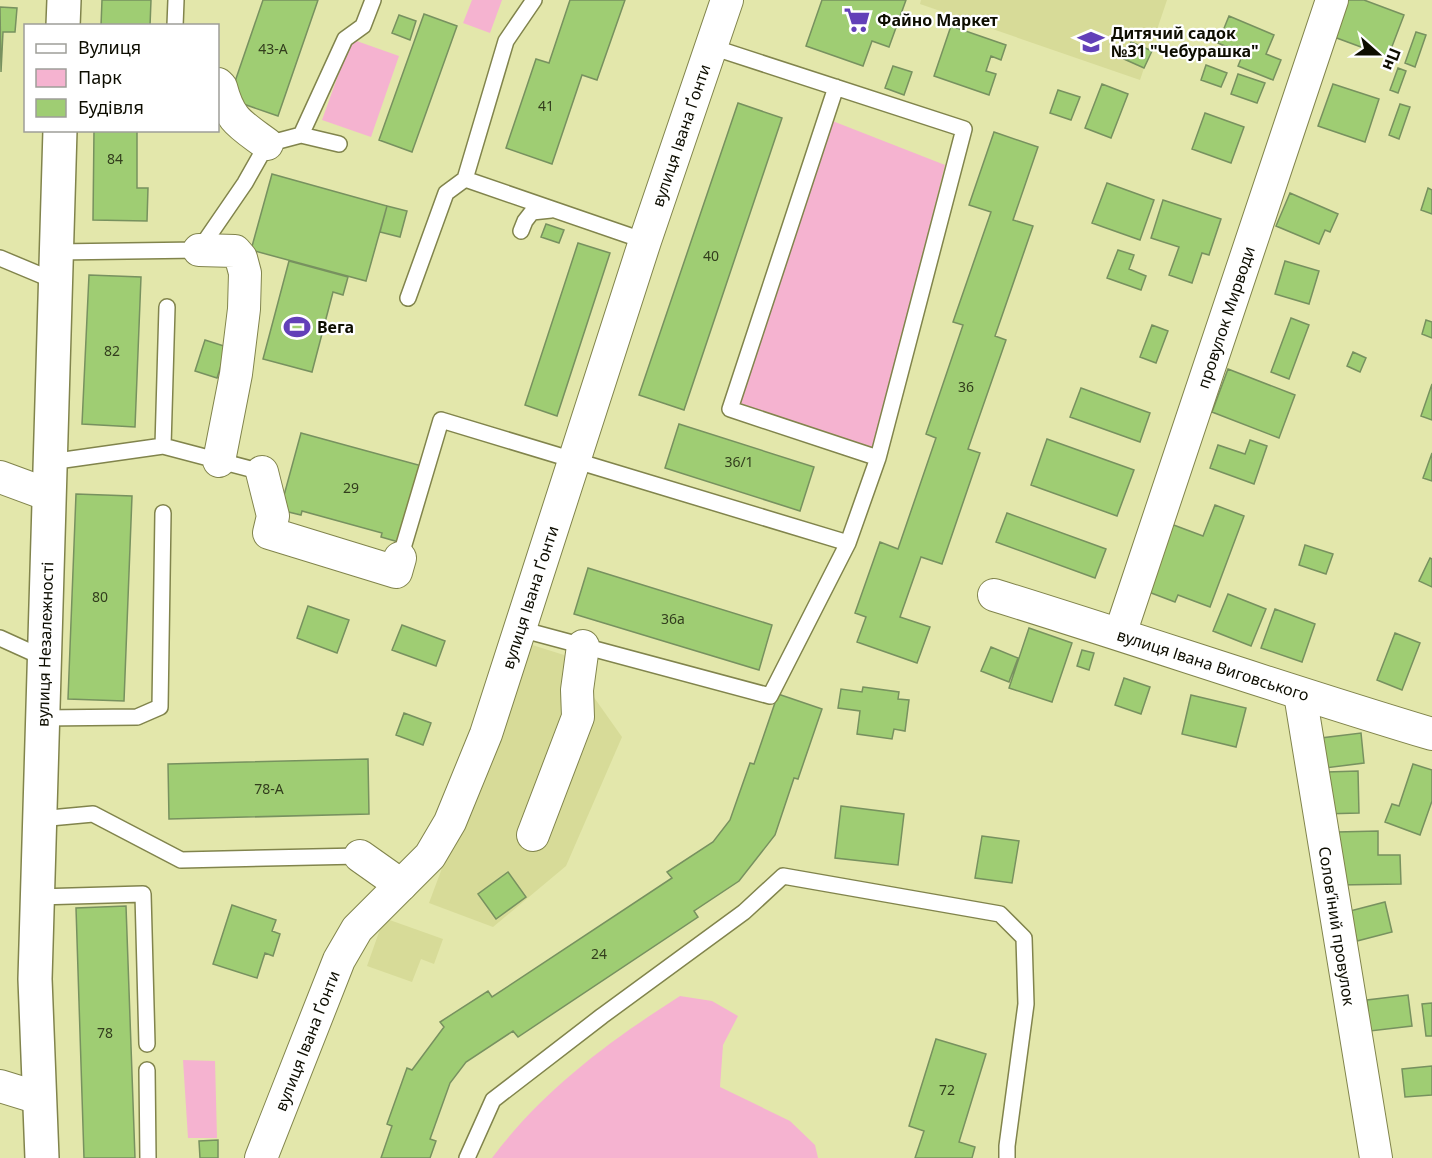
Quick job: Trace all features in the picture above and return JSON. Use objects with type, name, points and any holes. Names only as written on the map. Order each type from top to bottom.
[{"type":"main road","points":[[63,24],[64,0]]},
{"type":"main road","name":"вулиця Незалежності","points":[[42,1158],[35,979],[60,132]]},
{"type":"street","name":"вулиця Івана Ґонти","points":[[261,1158],[339,960],[357,929],[430,856],[450,822],[486,734],[645,241],[727,0]]},
{"type":"street","name":"провулок Мирводи","points":[[1120,634],[1332,0]]},
{"type":"street","points":[[219,85],[235,121],[267,144]]},
{"type":"street","points":[[199,250],[235,251],[241,258],[244,273],[241,342],[219,461]]},
{"type":"street","points":[[262,472],[273,516],[269,533],[396,572],[400,558]]},
{"type":"street","points":[[0,477],[49,495]]},
{"type":"street","name":"вулиця Івана Виговського","points":[[994,595],[1300,694],[1432,734]]},
{"type":"street","points":[[533,835],[578,717],[577,690],[583,646]]},
{"type":"street","name":"Соловʼїний провулок","points":[[1300,694],[1376,1158]]},
{"type":"street","points":[[360,856],[401,885]]},
{"type":"street","points":[[0,1086],[39,1098]]},
{"type":"lane","points":[[175,24],[176,0]]},
{"type":"lane","points":[[301,135],[345,39],[363,26],[373,0]]},
{"type":"lane","points":[[408,298],[446,193],[465,179],[506,41],[534,0]]},
{"type":"lane","points":[[520,629],[770,696],[848,543],[878,458],[964,129],[712,47]]},
{"type":"lane","points":[[836,87],[730,409],[878,458]]},
{"type":"lane","points":[[0,258],[56,266],[199,250],[245,183],[267,144],[301,135],[339,144]]},
{"type":"lane","points":[[465,179],[645,241]]},
{"type":"lane","points":[[521,231],[525,221],[532,213],[544,209],[554,210]]},
{"type":"lane","points":[[163,446],[167,307]]},
{"type":"lane","points":[[400,558],[441,420],[848,543]]},
{"type":"lane","points":[[50,462],[163,446],[262,472]]},
{"type":"lane","points":[[42,718],[137,717],[160,707],[163,513]]},
{"type":"lane","points":[[0,638],[44,658]]},
{"type":"lane","points":[[39,819],[93,814],[181,860],[360,856]]},
{"type":"lane","points":[[467,1158],[493,1100],[602,1016],[744,912],[783,876],[1000,914],[1024,938],[1026,1004],[1007,1158]]},
{"type":"lane","points":[[37,897],[143,894],[147,1044]]},
{"type":"lane","points":[[147,1071],[148,1158]]},
{"type":"shaded area","name":"Дитячий садок №31 \"Чебурашка\"","points":[[921,0],[1167,0],[1140,80],[920,4]]},
{"type":"shaded area","points":[[526,643],[564,655],[622,737],[566,866],[493,927],[429,903]]},
{"type":"shaded area","points":[[384,918],[443,939],[434,964],[421,959],[412,982],[367,966]]},
{"type":"green space","points":[[472,0],[502,0],[490,33],[463,23]]},
{"type":"green space","points":[[351,39],[399,56],[371,137],[322,120]]},
{"type":"green space","points":[[830,120],[945,165],[874,451],[735,405]]},
{"type":"green space","points":[[680,996],[712,1001],[738,1016],[723,1045],[720,1087],[790,1121],[815,1145],[818,1158],[492,1158],[532,1111],[578,1069],[602,1049]]},
{"type":"green space","points":[[183,1060],[215,1061],[217,1138],[188,1138]]},
{"type":"building","points":[[102,0],[151,0],[150,24],[101,24]]},
{"type":"building","points":[[263,0],[318,0],[278,116],[229,99]]},
{"type":"building","points":[[570,0],[625,0],[597,80],[582,75],[552,164],[506,148],[536,59],[549,63]]},
{"type":"building","name":"Файно Маркет","points":[[822,0],[906,0],[889,47],[872,41],[863,66],[806,46]]},
{"type":"building","points":[[1347,0],[1364,0],[1404,15],[1388,57],[1334,37]]},
{"type":"building","points":[[0,7],[17,8],[15,32],[3,32],[1,72]]},
{"type":"building","points":[[424,14],[457,26],[412,152],[379,140]]},
{"type":"building","points":[[399,15],[416,21],[410,40],[392,33]]},
{"type":"building","points":[[1229,16],[1274,35],[1266,54],[1281,60],[1273,80],[1238,66],[1243,54],[1218,43]]},
{"type":"building","points":[[951,26],[1006,45],[1001,60],[991,56],[986,71],[996,74],[989,95],[934,76]]},
{"type":"building","points":[[1416,32],[1426,35],[1415,67],[1405,63]]},
{"type":"building","points":[[1131,42],[1152,51],[1144,68],[1124,59]]},
{"type":"building","points":[[1206,65],[1227,73],[1221,87],[1201,80]]},
{"type":"building","points":[[893,66],[912,72],[904,95],[885,88]]},
{"type":"building","points":[[1398,68],[1406,71],[1398,93],[1390,90]]},
{"type":"building","points":[[1238,74],[1265,83],[1257,103],[1231,94]]},
{"type":"building","points":[[1102,84],[1128,94],[1111,138],[1085,128]]},
{"type":"building","points":[[1333,84],[1379,99],[1365,142],[1318,126]]},
{"type":"building","points":[[1058,90],[1080,97],[1071,120],[1050,113]]},
{"type":"building","points":[[738,103],[782,118],[684,410],[639,395]]},
{"type":"building","points":[[1400,104],[1410,107],[1399,139],[1389,135]]},
{"type":"building","points":[[1205,113],[1244,127],[1231,163],[1192,149]]},
{"type":"building","points":[[94,132],[137,132],[137,188],[148,188],[147,221],[93,220]]},
{"type":"building","points":[[994,132],[1038,147],[1013,220],[1033,226],[995,336],[1006,340],[968,449],[980,453],[942,564],[921,557],[900,617],[930,627],[917,663],[857,642],[866,617],[855,613],[880,542],[898,549],[936,438],[926,434],[963,325],[953,322],[991,212],[969,205]]},
{"type":"building","points":[[272,174],[387,206],[366,281],[251,250]]},
{"type":"building","points":[[1107,183],[1154,200],[1140,240],[1092,223]]},
{"type":"building","points":[[1428,188],[1432,190],[1432,214],[1421,210]]},
{"type":"building","points":[[1290,193],[1338,214],[1330,232],[1325,230],[1319,244],[1276,226]]},
{"type":"building","points":[[1163,200],[1221,219],[1209,255],[1202,253],[1192,283],[1169,275],[1179,247],[1151,238]]},
{"type":"building","points":[[387,206],[407,211],[400,237],[380,232]]},
{"type":"building","points":[[546,224],[564,230],[559,243],[541,237]]},
{"type":"building","points":[[578,243],[610,253],[557,416],[525,405]]},
{"type":"building","points":[[1118,250],[1134,255],[1129,269],[1146,276],[1141,290],[1107,278]]},
{"type":"building","name":"Вега","points":[[289,261],[348,277],[343,295],[333,292],[312,372],[263,359]]},
{"type":"building","points":[[1285,261],[1319,271],[1309,304],[1275,294]]},
{"type":"building","points":[[89,275],[141,277],[135,427],[82,424]]},
{"type":"building","points":[[1291,318],[1309,325],[1289,379],[1271,372]]},
{"type":"building","points":[[1426,320],[1432,322],[1432,338],[1422,334]]},
{"type":"building","points":[[1152,325],[1168,331],[1156,363],[1140,357]]},
{"type":"building","points":[[205,340],[227,347],[217,378],[195,371]]},
{"type":"building","points":[[1353,352],[1366,358],[1360,372],[1347,366]]},
{"type":"building","points":[[1228,369],[1295,395],[1279,438],[1212,412]]},
{"type":"building","points":[[1432,384],[1432,420],[1421,416]]},
{"type":"building","points":[[1081,388],[1150,413],[1140,442],[1070,417]]},
{"type":"building","points":[[679,424],[814,467],[800,511],[665,468]]},
{"type":"building","points":[[301,433],[422,466],[402,543],[381,537],[382,533],[302,511],[301,515],[280,510]]},
{"type":"building","points":[[1047,439],[1134,470],[1117,516],[1031,485]]},
{"type":"building","points":[[1250,440],[1267,446],[1254,484],[1210,468],[1218,445],[1245,454]]},
{"type":"building","points":[[1432,453],[1432,481],[1423,478]]},
{"type":"building","points":[[76,494],[132,496],[124,701],[68,699]]},
{"type":"building","points":[[1215,505],[1244,516],[1210,607],[1178,595],[1175,602],[1146,591],[1171,524],[1203,536]]},
{"type":"building","points":[[1007,513],[1106,549],[1095,578],[996,542]]},
{"type":"building","points":[[1305,545],[1333,554],[1326,574],[1299,565]]},
{"type":"building","points":[[1430,558],[1432,559],[1432,587],[1419,581]]},
{"type":"building","points":[[588,568],[772,625],[759,670],[574,614]]},
{"type":"building","points":[[1228,594],[1266,609],[1251,646],[1213,631]]},
{"type":"building","points":[[308,606],[349,620],[337,653],[297,638]]},
{"type":"building","points":[[1275,609],[1315,624],[1302,662],[1261,648]]},
{"type":"building","points":[[402,625],[445,641],[436,666],[392,650]]},
{"type":"building","points":[[1029,628],[1072,643],[1052,702],[1009,688]]},
{"type":"building","points":[[1395,633],[1420,643],[1402,690],[1377,680]]},
{"type":"building","points":[[991,647],[1018,658],[1009,682],[981,671]]},
{"type":"building","points":[[1082,650],[1094,653],[1089,670],[1077,666]]},
{"type":"building","points":[[1124,678],[1150,687],[1141,714],[1115,705]]},
{"type":"building","points":[[863,687],[899,692],[898,699],[909,700],[905,731],[894,729],[892,739],[857,734],[860,711],[838,708],[841,689],[862,692]]},
{"type":"building","points":[[778,694],[822,709],[798,779],[794,778],[775,835],[739,881],[694,911],[698,917],[518,1037],[513,1031],[466,1062],[450,1083],[430,1139],[436,1141],[430,1158],[381,1158],[392,1126],[387,1124],[407,1068],[412,1070],[444,1027],[440,1022],[488,991],[492,997],[672,878],[667,872],[713,842],[730,820],[750,763],[754,764]]},
{"type":"building","points":[[1191,695],[1246,708],[1236,747],[1182,734]]},
{"type":"building","points":[[404,713],[431,723],[423,745],[396,735]]},
{"type":"building","points":[[1361,733],[1364,763],[1325,768],[1321,738]]},
{"type":"building","points":[[368,759],[369,814],[169,819],[168,764]]},
{"type":"building","points":[[1413,764],[1432,770],[1432,801],[1420,835],[1385,822],[1392,804],[1399,806]]},
{"type":"building","points":[[1358,771],[1359,813],[1322,814],[1327,772]]},
{"type":"building","points":[[841,806],[904,814],[898,865],[835,858]]},
{"type":"building","points":[[1378,831],[1378,855],[1400,855],[1401,884],[1338,885],[1337,832]]},
{"type":"building","points":[[982,836],[1019,841],[1012,883],[975,878]]},
{"type":"building","points":[[508,872],[526,897],[496,919],[478,894]]},
{"type":"building","points":[[1385,902],[1392,932],[1357,941],[1350,911]]},
{"type":"building","points":[[232,905],[276,920],[272,931],[280,934],[273,956],[265,953],[257,978],[213,964]]},
{"type":"building","points":[[126,906],[135,1158],[84,1158],[76,908]]},
{"type":"building","points":[[1408,995],[1412,1026],[1370,1031],[1367,1000]]},
{"type":"building","points":[[1432,1003],[1432,1036],[1426,1036],[1422,1004]]},
{"type":"building","points":[[936,1039],[986,1054],[959,1142],[975,1147],[972,1158],[915,1158],[924,1131],[909,1126]]},
{"type":"building","points":[[1432,1066],[1432,1095],[1405,1097],[1402,1069]]},
{"type":"building","points":[[218,1140],[218,1158],[200,1158],[199,1141]]},
{"type":"place","name":"Файно Маркет","points":[[857,20]]},
{"type":"place","name":"Дитячий садок №31 \"Чебурашка\"","points":[[1091,42]]},
{"type":"place","name":"Вега","points":[[297,327]]}]
